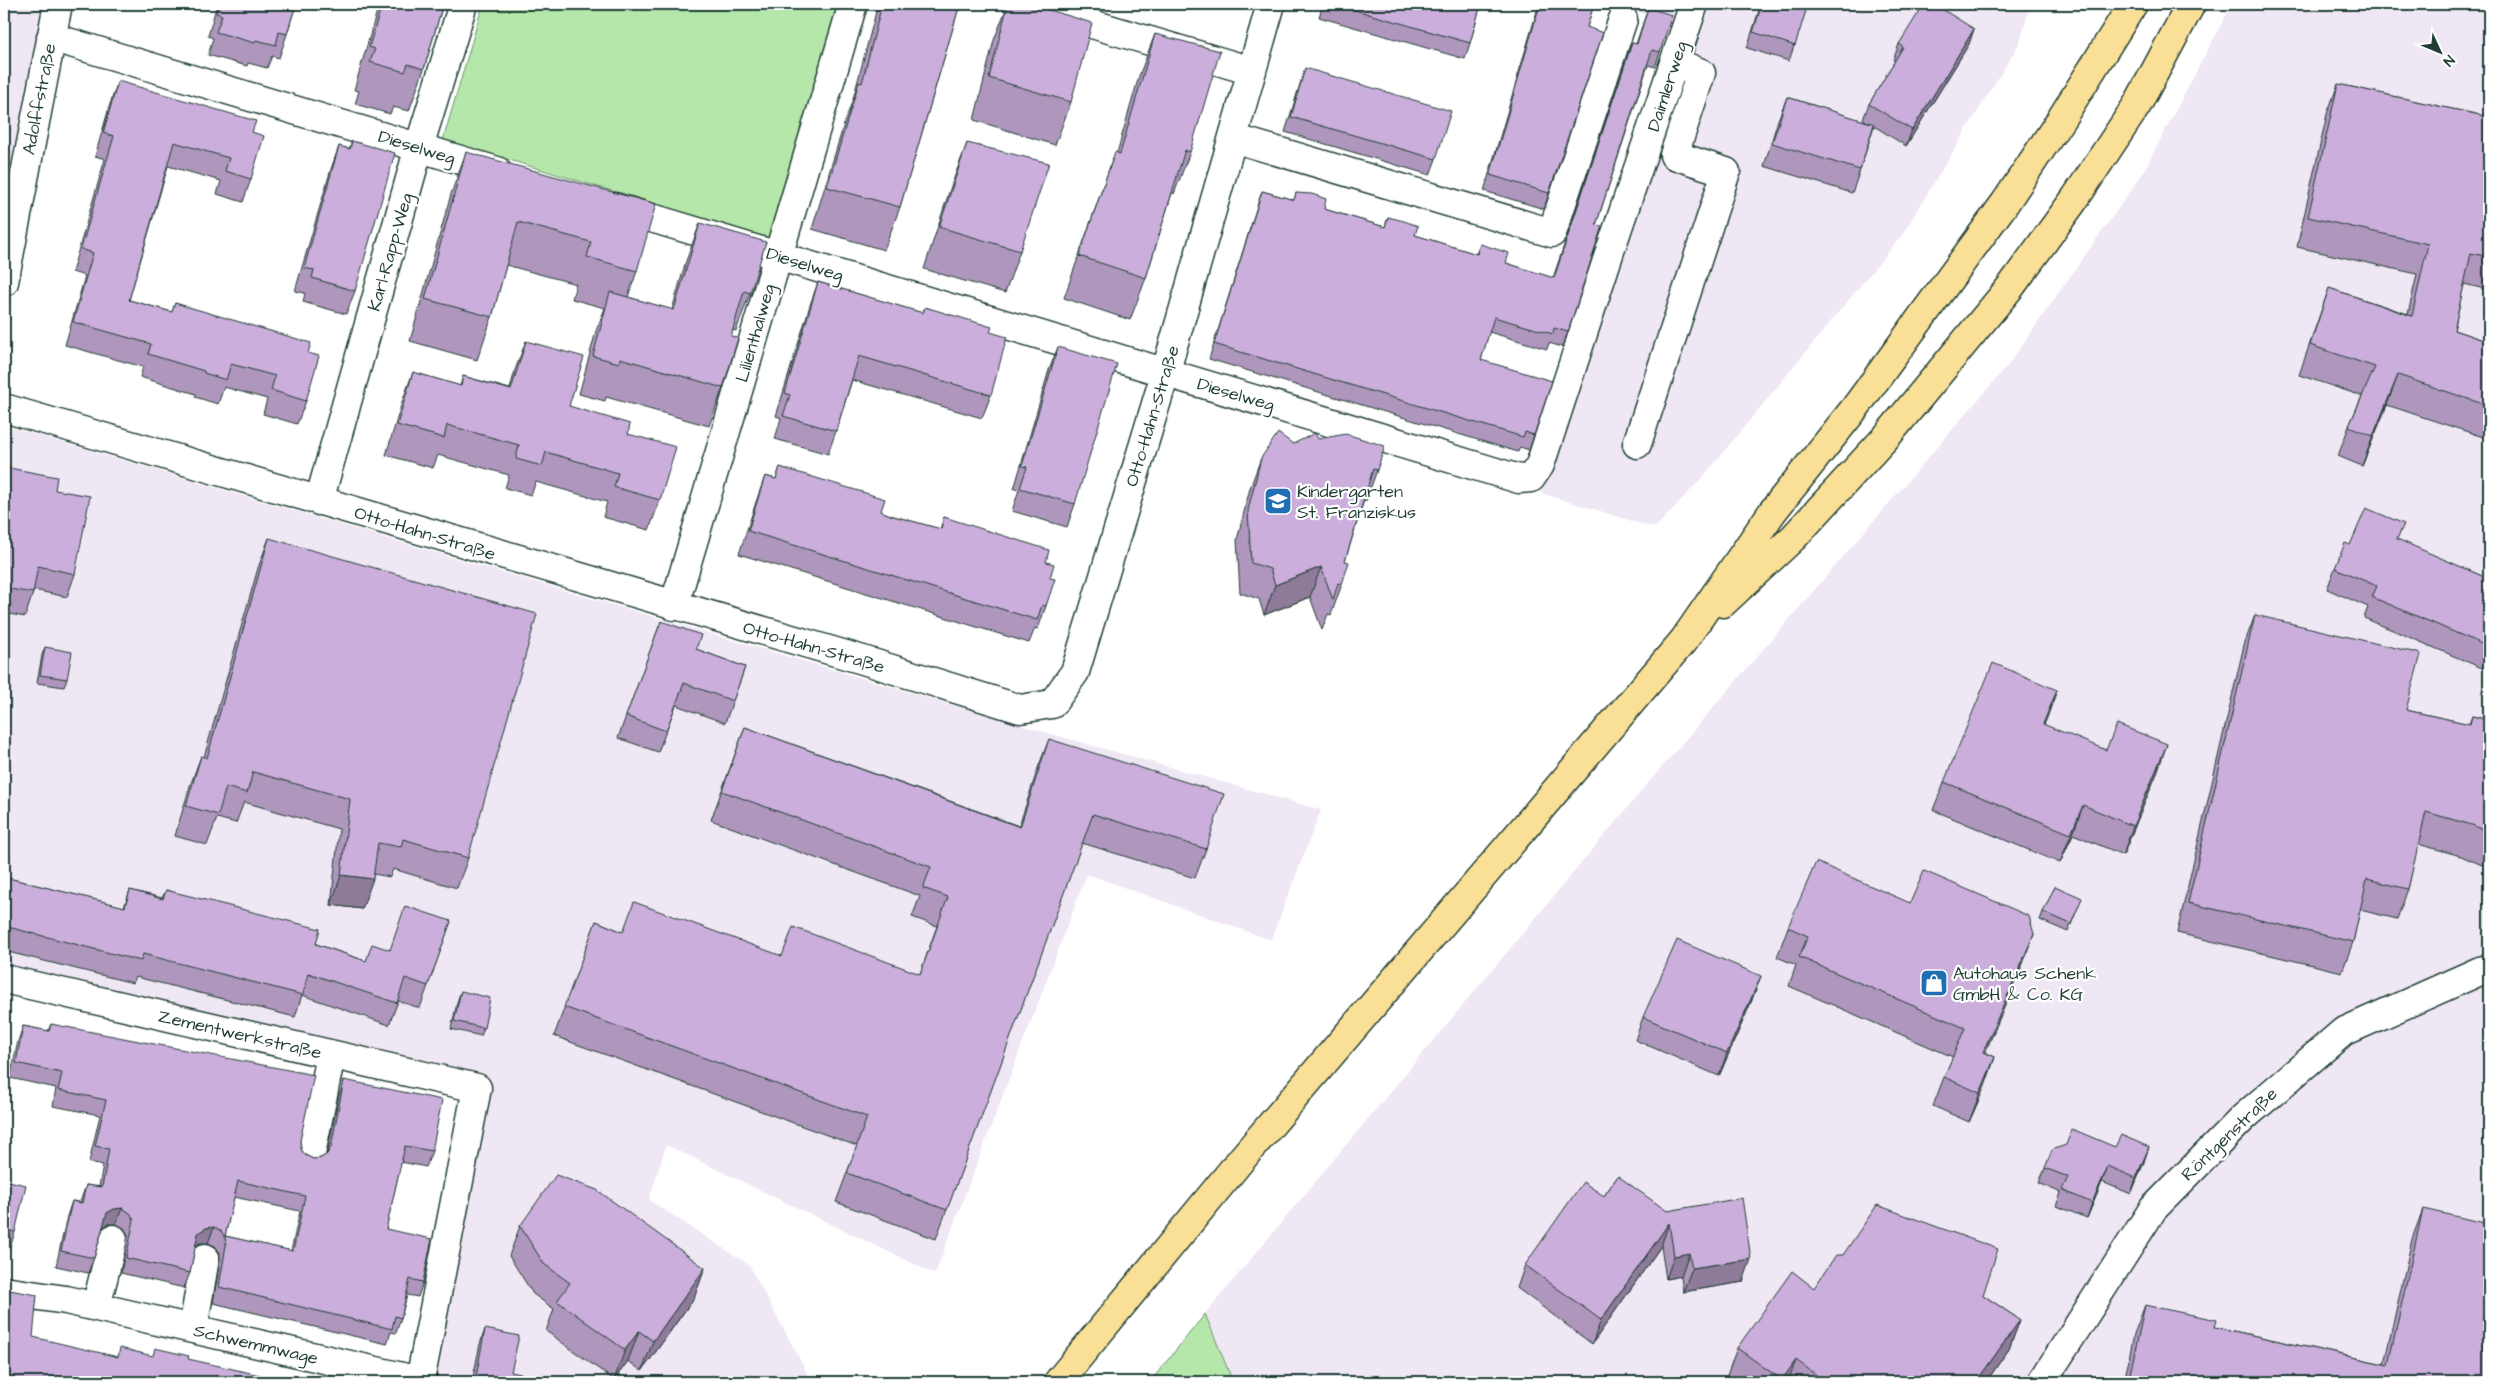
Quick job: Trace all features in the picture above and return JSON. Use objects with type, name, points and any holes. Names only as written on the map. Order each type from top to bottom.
[{"type":"main road","points":[[1058,1382],[1240,1161],[1684,640],[1773,511],[1855,408],[2005,203],[2062,119],[2133,4]]},
{"type":"main road","points":[[1684,640],[1794,537],[1887,436],[2012,285],[2074,200],[2137,105],[2191,4]]},
{"type":"street","name":"Adolffstraße","points":[[4,282],[58,4]]},
{"type":"street","name":"Karl-Rapp-Weg","points":[[319,501],[419,147],[463,4]]},
{"type":"street","name":"Lilienthalweg","points":[[674,606],[853,4]]},
{"type":"street","points":[[1024,4],[1252,71]]},
{"type":"street","name":"Otto-Hahn-Straße","points":[[4,408],[1020,709],[1052,704],[1075,672],[1165,374],[1271,4]]},
{"type":"street","name":"Daimlerweg","points":[[1531,478],[1540,465],[1694,4]]},
{"type":"street","points":[[1233,138],[1552,233],[1623,19]]},
{"type":"street","name":"Dieselweg","points":[[51,37],[521,178]]},
{"type":"street","points":[[1637,444],[1726,172],[1674,155],[1701,73],[1675,62]]},
{"type":"street","name":"Dieselweg","points":[[587,198],[1518,479],[1531,478]]},
{"type":"street","name":"Röntgenstraße","points":[[2042,1382],[2153,1209],[2244,1116],[2343,1032],[2480,971],[2489,969]]},
{"type":"street","name":"Zementwerkstraße","points":[[4,979],[477,1088]]},
{"type":"street","points":[[310,1159],[331,1055]]},
{"type":"street","name":"Schwemmwage","points":[[4,1291],[96,1307],[420,1382],[477,1088]]},
{"type":"street","points":[[96,1307],[113,1239]]},
{"type":"street","points":[[193,1329],[205,1258]]},
{"type":"shaded area","points":[[4,4],[58,4],[4,282]]},
{"type":"shaded area","points":[[1615,4],[2031,4],[2019,44],[1902,235],[1703,477],[1655,528],[1541,493],[1610,251],[1686,28]]},
{"type":"shaded area","points":[[2232,4],[2489,4],[2489,1382],[1233,1382],[1205,1314],[1649,782],[2008,365],[2141,176]]},
{"type":"shaded area","points":[[4,425],[1027,727],[1321,810],[1271,940],[1087,874],[935,1274],[666,1145],[649,1200],[749,1265],[812,1382],[422,1382],[477,1088],[4,979]]},
{"type":"green space","points":[[483,4],[838,4],[768,238],[443,140]]},
{"type":"green space","points":[[1205,1314],[1233,1382],[1150,1382]]},
{"type":"building","points":[[219,4],[296,4],[287,34],[279,32],[276,45],[256,40],[255,43],[216,32],[222,15],[216,13]]},
{"type":"building","points":[[382,4],[443,4],[424,69],[408,64],[405,72],[370,62],[375,49],[369,47]]},
{"type":"building","points":[[882,4],[960,4],[900,207],[827,187],[859,82],[862,83]]},
{"type":"building","points":[[1008,4],[1030,4],[1092,23],[1071,102],[989,78]]},
{"type":"building","points":[[1334,4],[1481,4],[1470,43]]},
{"type":"building","points":[[1540,4],[1594,4],[1587,27],[1603,33],[1549,193],[1490,175]]},
{"type":"building","points":[[1762,4],[1808,4],[1795,46],[1753,32]]},
{"type":"building","points":[[1924,4],[1934,4],[1974,29],[1912,130],[1869,104],[1903,47],[1899,44]]},
{"type":"building","points":[[1648,8],[1672,15],[1660,52],[1652,50],[1596,225],[1602,226],[1568,332],[1554,328],[1553,334],[1494,317],[1481,360],[1552,381],[1534,435],[1525,432],[1523,437],[1214,344],[1262,191],[1294,200],[1296,193],[1312,194],[1326,199],[1324,209],[1385,227],[1388,217],[1404,221],[1418,226],[1415,235],[1477,254],[1480,244],[1509,253],[1506,263],[1554,278],[1632,43],[1637,44]]},
{"type":"building","points":[[1155,34],[1220,51],[1190,152],[1185,150],[1146,278],[1079,256],[1115,152],[1120,154]]},
{"type":"building","points":[[1305,68],[1451,111],[1436,159],[1291,117]]},
{"type":"building","points":[[118,81],[256,121],[252,132],[264,136],[251,179],[225,171],[229,158],[174,142],[129,300],[172,312],[175,303],[311,343],[308,353],[319,356],[306,401],[271,390],[275,376],[231,364],[226,380],[204,373],[204,371],[148,354],[151,344],[73,322],[93,253],[81,249],[114,136],[103,133]]},
{"type":"building","points":[[2338,84],[2489,117],[2489,257],[2471,253],[2454,330],[2489,342],[2489,406],[2398,375],[2373,436],[2349,426],[2375,367],[2310,345],[2329,288],[2412,316],[2428,244],[2308,217]]},
{"type":"building","points":[[1787,97],[1874,124],[1860,170],[1772,143]]},
{"type":"building","points":[[352,141],[395,153],[355,291],[312,278],[314,270],[304,268],[339,146],[350,149]]},
{"type":"building","points":[[967,143],[1049,163],[1020,251],[939,227]]},
{"type":"building","points":[[466,152],[656,204],[637,271],[587,257],[591,242],[518,222],[492,317],[425,299]]},
{"type":"building","points":[[700,223],[766,242],[750,293],[744,291],[731,336],[738,338],[723,388],[620,358],[619,363],[593,356],[610,292],[674,310]]},
{"type":"building","points":[[818,282],[923,313],[925,307],[992,327],[990,332],[1007,337],[991,395],[859,356],[836,431],[783,416],[790,395],[785,393]]},
{"type":"building","points":[[526,341],[584,357],[569,406],[630,424],[628,434],[676,447],[660,500],[614,487],[618,473],[546,452],[542,466],[516,459],[519,445],[447,425],[444,438],[397,425],[413,372],[461,386],[463,376],[511,390]]},
{"type":"building","points":[[1058,347],[1117,364],[1075,504],[1020,488],[1027,467],[1022,466]]},
{"type":"building","points":[[1278,433],[1293,444],[1315,433],[1318,439],[1346,434],[1385,446],[1377,470],[1373,469],[1345,561],[1349,562],[1342,584],[1338,583],[1333,600],[1321,567],[1275,585],[1270,569],[1251,563],[1248,510],[1261,458]]},
{"type":"building","points":[[4,467],[57,477],[55,490],[90,496],[75,574],[38,566],[33,593],[4,588]]},
{"type":"building","points":[[780,467],[885,499],[881,511],[890,515],[941,529],[944,517],[1049,550],[1046,562],[1054,564],[1050,578],[1055,579],[1046,606],[1042,605],[1037,620],[748,531],[765,476],[776,479]]},
{"type":"building","points":[[2366,508],[2404,524],[2397,539],[2489,579],[2489,647],[2372,597],[2377,586],[2335,568],[2345,543],[2350,545]]},
{"type":"building","points":[[269,538],[537,614],[468,858],[403,839],[401,847],[378,843],[373,879],[341,875],[350,799],[253,772],[247,793],[226,787],[218,815],[186,806],[201,756],[207,758]]},
{"type":"building","points":[[2255,615],[2421,654],[2406,710],[2470,724],[2472,716],[2489,720],[2489,833],[2472,825],[2426,812],[2408,889],[2367,879],[2353,942],[2188,903]]},
{"type":"building","points":[[661,621],[701,635],[696,649],[745,667],[733,701],[684,683],[666,731],[626,716]]},
{"type":"building","points":[[45,647],[72,652],[67,679],[40,675]]},
{"type":"building","points":[[1993,663],[2057,690],[2043,724],[2106,750],[2117,724],[2167,744],[2133,826],[2083,805],[2071,834],[1944,782]]},
{"type":"building","points":[[745,727],[1020,827],[1049,739],[1224,794],[1206,849],[1093,814],[947,1210],[847,1173],[867,1117],[564,1007],[596,921],[623,932],[634,902],[782,956],[793,927],[920,974],[948,897],[923,888],[931,867],[722,791]]},
{"type":"building","points":[[1816,862],[1910,903],[1924,871],[2029,916],[2034,934],[1983,1052],[1995,1057],[1980,1093],[1944,1077],[1965,1028],[1799,957],[1808,936],[1788,927]]},
{"type":"building","points":[[4,877],[125,907],[130,890],[163,899],[166,890],[320,929],[316,944],[366,961],[372,944],[390,950],[405,906],[451,921],[428,986],[405,978],[397,1003],[308,973],[303,995],[143,954],[141,961],[4,926]]},
{"type":"building","points":[[2055,886],[2082,898],[2071,924],[2043,912]]},
{"type":"building","points":[[1677,940],[1761,976],[1727,1053],[1643,1017]]},
{"type":"building","points":[[461,991],[490,998],[484,1028],[454,1021]]},
{"type":"building","points":[[51,1024],[314,1075],[300,1141],[301,1149],[305,1155],[313,1159],[321,1158],[327,1154],[331,1147],[344,1080],[442,1100],[432,1151],[405,1146],[386,1229],[432,1239],[423,1282],[410,1279],[401,1318],[395,1316],[392,1329],[219,1287],[226,1245],[225,1237],[221,1231],[214,1227],[206,1228],[198,1233],[190,1273],[126,1258],[134,1220],[130,1213],[122,1208],[114,1209],[107,1213],[94,1258],[61,1251],[72,1201],[82,1203],[86,1185],[102,1187],[109,1149],[95,1146],[106,1100],[58,1090],[62,1073],[16,1063],[23,1026],[49,1031]],"holes":[[[238,1181],[305,1196],[293,1251],[225,1236]]]},
{"type":"building","points":[[2072,1129],[2115,1147],[2121,1135],[2149,1147],[2136,1178],[2108,1166],[2092,1203],[2062,1190],[2068,1177],[2045,1168],[2052,1150],[2066,1145]]},
{"type":"building","points":[[556,1175],[597,1190],[705,1268],[653,1341],[639,1331],[625,1350],[557,1301],[570,1283],[544,1264],[520,1226]]},
{"type":"building","points":[[1618,1176],[1667,1211],[1742,1198],[1751,1259],[1692,1268],[1689,1253],[1674,1256],[1669,1223],[1601,1320],[1525,1265],[1583,1182],[1604,1196]]},
{"type":"building","points":[[4,1180],[26,1185],[15,1232],[4,1229]]},
{"type":"building","points":[[1877,1205],[1998,1249],[1983,1295],[2020,1320],[1976,1382],[1826,1382],[1796,1360],[1782,1380],[1737,1348],[1792,1271],[1814,1288],[1836,1255],[1843,1255]]},
{"type":"building","points":[[2423,1209],[2489,1224],[2489,1382],[2168,1382],[2130,1374],[2145,1305],[2217,1320],[2215,1327],[2388,1365]]},
{"type":"building","points":[[4,1289],[37,1295],[33,1337],[118,1357],[120,1348],[153,1356],[155,1348],[189,1356],[188,1359],[282,1380],[282,1382],[4,1382]]},
{"type":"building","points":[[485,1329],[519,1336],[511,1372],[525,1375],[523,1382],[475,1382]]},
{"type":"place","name":"Kindergarten St. Franziskus","points":[[1278,501]]},
{"type":"place","name":"Autohaus Schenk GmbH & Co. KG","points":[[1934,983]]}]
